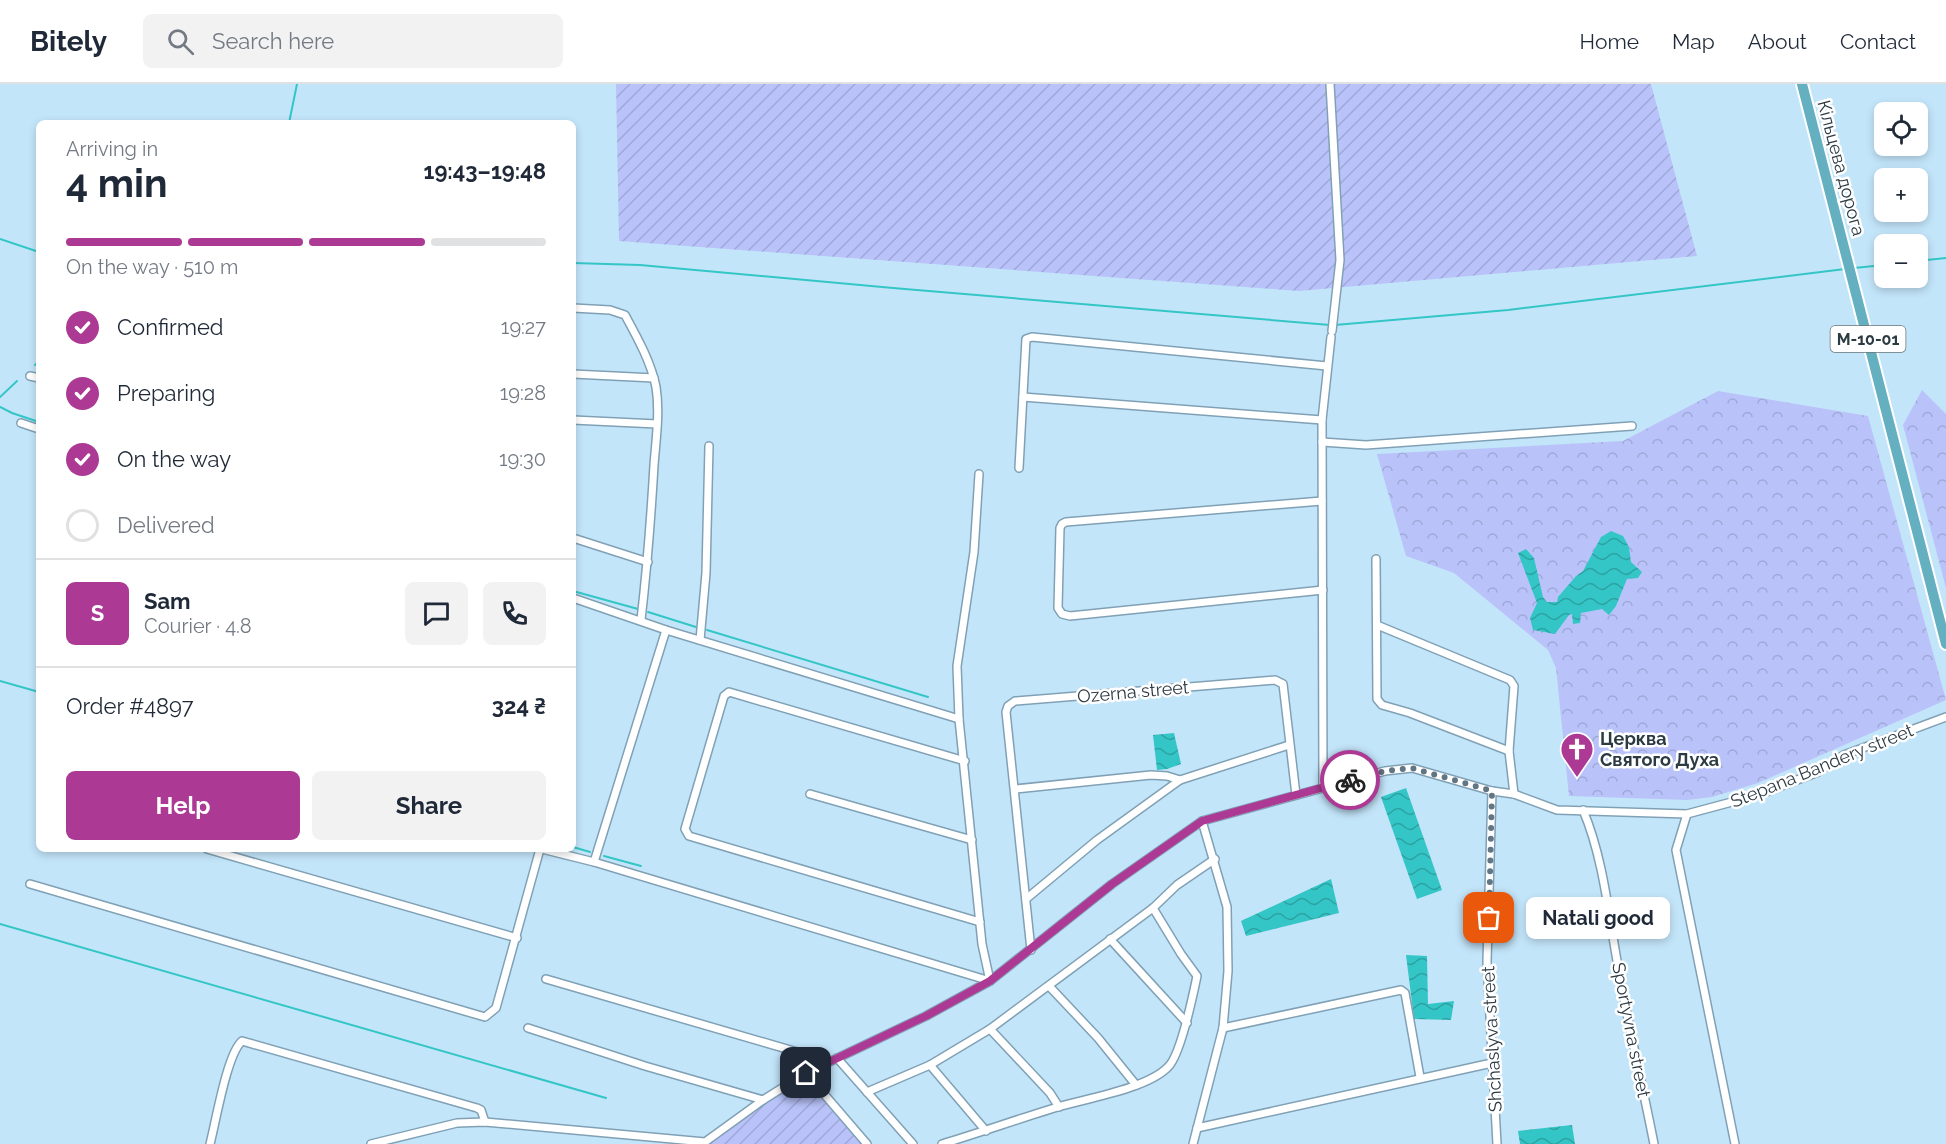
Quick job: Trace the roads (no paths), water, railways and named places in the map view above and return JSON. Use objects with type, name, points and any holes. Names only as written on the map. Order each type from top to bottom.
[{"type":"highway","name":"Кільцева дорога","points":[[1802,84],[1946,644]]},
{"type":"street","points":[[1323,788],[1322,420],[1340,260],[1330,84]]},
{"type":"street","points":[[576,308],[610,310],[625,315],[654,378],[657,424],[648,562],[641,620]]},
{"type":"street","points":[[1019,468],[1026,339],[1032,337],[1327,366]]},
{"type":"street","points":[[576,374],[654,378]]},
{"type":"street","points":[[30,375],[36,377]]},
{"type":"street","points":[[1023,397],[1322,420]]},
{"type":"street","points":[[576,420],[657,424]]},
{"type":"street","points":[[21,423],[36,428]]},
{"type":"street","points":[[1322,442],[1366,445],[1632,426]]},
{"type":"street","points":[[700,640],[706,573],[709,446]]},
{"type":"street","points":[[553,852],[594,862],[990,981],[982,944],[959,719],[957,666],[974,552],[979,474]]},
{"type":"street","points":[[1322,501],[1066,522],[1060,528],[1058,608],[1062,614],[1070,616],[1323,590]]},
{"type":"street","points":[[576,538],[648,562]]},
{"type":"street","points":[[1376,559],[1377,699],[1382,705],[1410,713],[1509,751]]},
{"type":"street","points":[[576,599],[666,630],[959,719]]},
{"type":"street","points":[[1377,625],[1510,680],[1514,686],[1509,751],[1514,794]]},
{"type":"street","points":[[594,862],[666,630]]},
{"type":"street","name":"Ozerna street","points":[[1031,950],[1006,712],[1008,706],[1015,701],[1275,680],[1283,684],[1296,795]]},
{"type":"street","points":[[965,761],[729,692],[724,696],[685,829],[689,836],[980,922]]},
{"type":"street","name":"Stepana Bandery street","points":[[371,1144],[457,1123],[485,1122],[704,1143],[763,1100],[806,1073],[936,1011],[990,981],[1112,884],[1202,821],[1296,795],[1385,771],[1412,768],[1492,791],[1514,794],[1557,810],[1686,814],[1758,795],[1818,772],[1844,755],[1946,717]]},
{"type":"street","points":[[1026,899],[1097,840],[1180,780],[1289,745]]},
{"type":"street","points":[[1015,789],[1151,775],[1180,780]]},
{"type":"street","name":"Shchaslyva street","points":[[1492,791],[1487,961],[1497,1144]]},
{"type":"street","points":[[810,794],[972,840]]},
{"type":"street","name":"Sportyvna street","points":[[1583,810],[1590,828],[1606,897],[1654,1144]]},
{"type":"street","points":[[1686,814],[1676,850],[1735,1144]]},
{"type":"street","points":[[1193,1144],[1223,1028],[1228,971],[1227,907],[1215,859],[1202,821]]},
{"type":"street","points":[[217,852],[517,938]]},
{"type":"street","points":[[30,884],[485,1017],[496,1008],[540,852]]},
{"type":"street","points":[[867,1092],[930,1065],[990,1029],[1153,908],[1177,885],[1215,859]]},
{"type":"street","points":[[942,1144],[1136,1085],[1156,1077],[1170,1066],[1187,1023],[1197,976],[1180,954],[1153,908]]},
{"type":"street","points":[[1110,939],[1187,1023]]},
{"type":"street","points":[[546,979],[826,1062]]},
{"type":"street","points":[[1049,987],[1098,1038],[1136,1085]]},
{"type":"street","points":[[1223,1028],[1401,990],[1405,993],[1420,1077]]},
{"type":"street","points":[[528,1028],[645,1066],[763,1100]]},
{"type":"street","points":[[990,1029],[1050,1093],[1059,1107]]},
{"type":"street","points":[[210,1144],[236,1046],[242,1041],[471,1106],[481,1110],[485,1122]]},
{"type":"street","points":[[837,1058],[913,1144]]},
{"type":"street","points":[[1197,1128],[1420,1077],[1492,1063]]},
{"type":"street","points":[[930,1065],[986,1131]]},
{"type":"street","points":[[806,1073],[867,1144]]},
{"type":"water","points":[[1611,531],[1623,536],[1629,547],[1631,562],[1642,572],[1638,578],[1627,579],[1616,606],[1609,615],[1602,609],[1581,613],[1580,623],[1573,624],[1572,614],[1569,615],[1555,634],[1533,630],[1530,618],[1537,603],[1518,553],[1526,549],[1534,558],[1543,597],[1547,602],[1557,602],[1558,597],[1583,571],[1601,537]]},
{"type":"water","points":[[1174,733],[1181,764],[1157,770],[1153,735]]},
{"type":"water","points":[[1406,788],[1442,890],[1417,899],[1381,797]]},
{"type":"water","points":[[1331,879],[1339,913],[1246,936],[1241,921]]},
{"type":"water","points":[[1406,955],[1427,956],[1428,1004],[1454,1001],[1451,1020],[1414,1019]]},
{"type":"water","points":[[1572,1125],[1575,1144],[1520,1144],[1518,1131]]},
{"type":"waterway","points":[[290,120],[297,84]]},
{"type":"waterway","points":[[0,239],[36,251]]},
{"type":"waterway","points":[[1928,260],[1946,258]]},
{"type":"waterway","points":[[576,263],[640,265],[1330,325]]},
{"type":"waterway","points":[[1854,268],[1874,266]]},
{"type":"waterway","points":[[1335,325],[1508,310],[1845,269]]},
{"type":"waterway","points":[[0,397],[17,381]]},
{"type":"waterway","points":[[0,407],[36,421]]},
{"type":"waterway","points":[[576,592],[638,609]]},
{"type":"waterway","points":[[648,612],[696,627]]},
{"type":"waterway","points":[[707,630],[928,697]]},
{"type":"waterway","points":[[0,681],[36,691]]},
{"type":"waterway","points":[[576,848],[590,852]]},
{"type":"waterway","points":[[604,856],[641,866]]},
{"type":"waterway","points":[[0,924],[606,1098]]},
{"type":"place","name":"Церква Святого Духа","points":[[1577,778]]},
{"type":"place","name":"Natali good","points":[[1489,918]]}]
